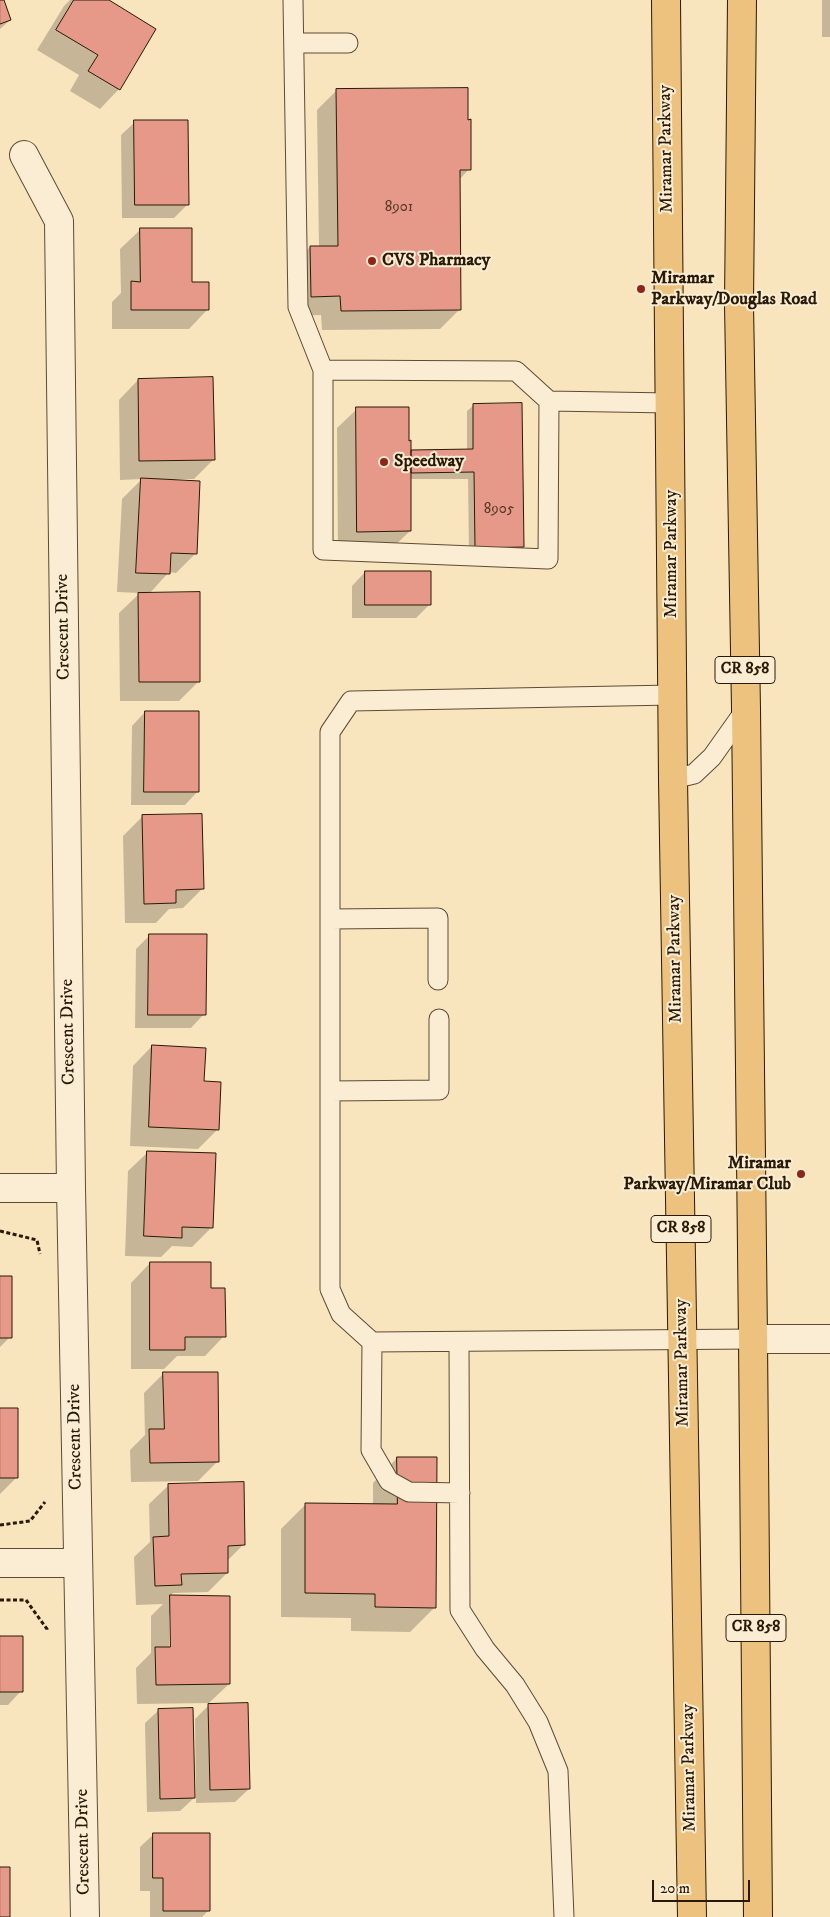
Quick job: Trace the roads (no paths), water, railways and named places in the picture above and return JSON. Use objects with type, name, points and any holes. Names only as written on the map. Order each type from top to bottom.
[{"type":"main road","name":"Miramar Parkway","points":[[666,0],[673,779],[692,1917]]},
{"type":"main road","name":"CR 858","points":[[742,0],[739,304],[754,1340],[758,1917]]},
{"type":"street","name":"Crescent Drive","points":[[24,155],[59,221],[71,1188],[85,1917]]},
{"type":"street","points":[[0,1188],[71,1188]]},
{"type":"street","points":[[754,1340],[830,1339]]},
{"type":"street","points":[[0,1563],[78,1563]]},
{"type":"lane","points":[[294,0],[298,307],[324,370],[323,550],[548,559],[549,402]]},
{"type":"lane","points":[[294,43],[348,43]]},
{"type":"lane","points":[[324,370],[516,371],[549,402],[670,403]]},
{"type":"lane","points":[[673,695],[351,701],[330,732],[330,1289],[341,1314],[372,1342],[754,1340]]},
{"type":"lane","points":[[673,779],[694,774],[712,757],[746,709]]},
{"type":"lane","points":[[330,919],[438,918],[438,980]]},
{"type":"lane","points":[[330,1091],[439,1090],[439,1019]]},
{"type":"lane","points":[[372,1342],[370,1450],[390,1481],[409,1492],[460,1493]]},
{"type":"lane","points":[[460,1342],[460,1610],[485,1649],[515,1685],[538,1722],[558,1771],[564,1917]]},
{"type":"place","name":"CVS Pharmacy","points":[[372,261]]},
{"type":"place","name":"Miramar Parkway/Douglas Road","points":[[641,289]]},
{"type":"place","name":"Speedway","points":[[384,462]]},
{"type":"place","name":"Miramar Parkway/Miramar Club","points":[[801,1174]]}]
